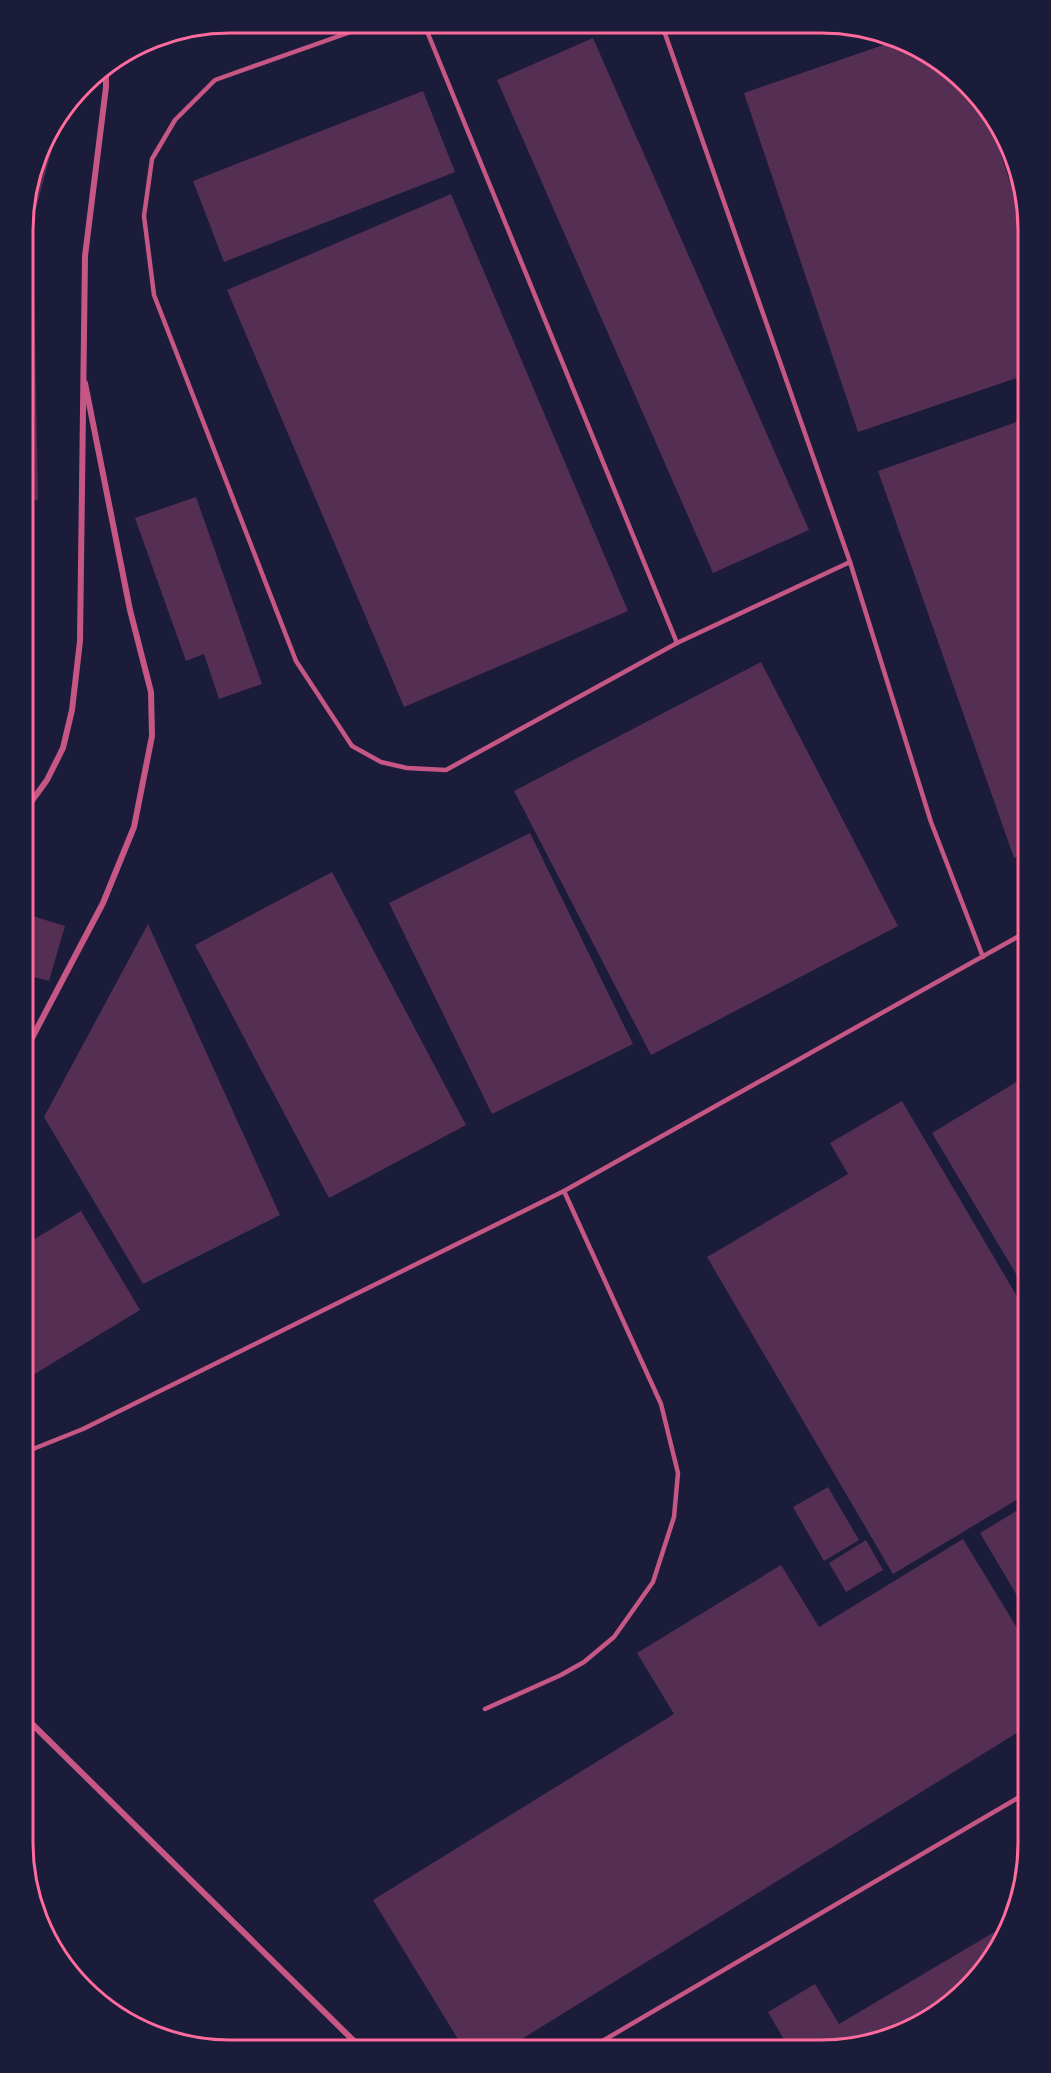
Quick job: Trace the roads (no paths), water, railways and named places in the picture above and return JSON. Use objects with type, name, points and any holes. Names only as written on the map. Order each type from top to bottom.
[{"type":"street","points":[[33,801],[47,780],[63,748],[72,710],[80,641],[85,256],[106,77]]},
{"type":"street","points":[[33,1036],[103,903],[134,827],[153,736],[151,692],[130,610],[82,371]]},
{"type":"street","points":[[33,1725],[353,2040]]},
{"type":"lane","points":[[348,33],[215,80],[175,120],[152,159],[144,216],[154,295],[296,661],[352,746],[381,762],[407,768],[446,770],[677,643],[850,562]]},
{"type":"lane","points":[[428,33],[677,643]]},
{"type":"lane","points":[[665,33],[850,562],[931,822],[983,957]]},
{"type":"lane","points":[[33,1449],[83,1429],[564,1191],[1018,937]]},
{"type":"lane","points":[[485,1709],[561,1675],[584,1662],[614,1637],[653,1582],[674,1517],[678,1473],[661,1404],[564,1191]]},
{"type":"lane","points":[[604,2040],[1018,1798]]}]
